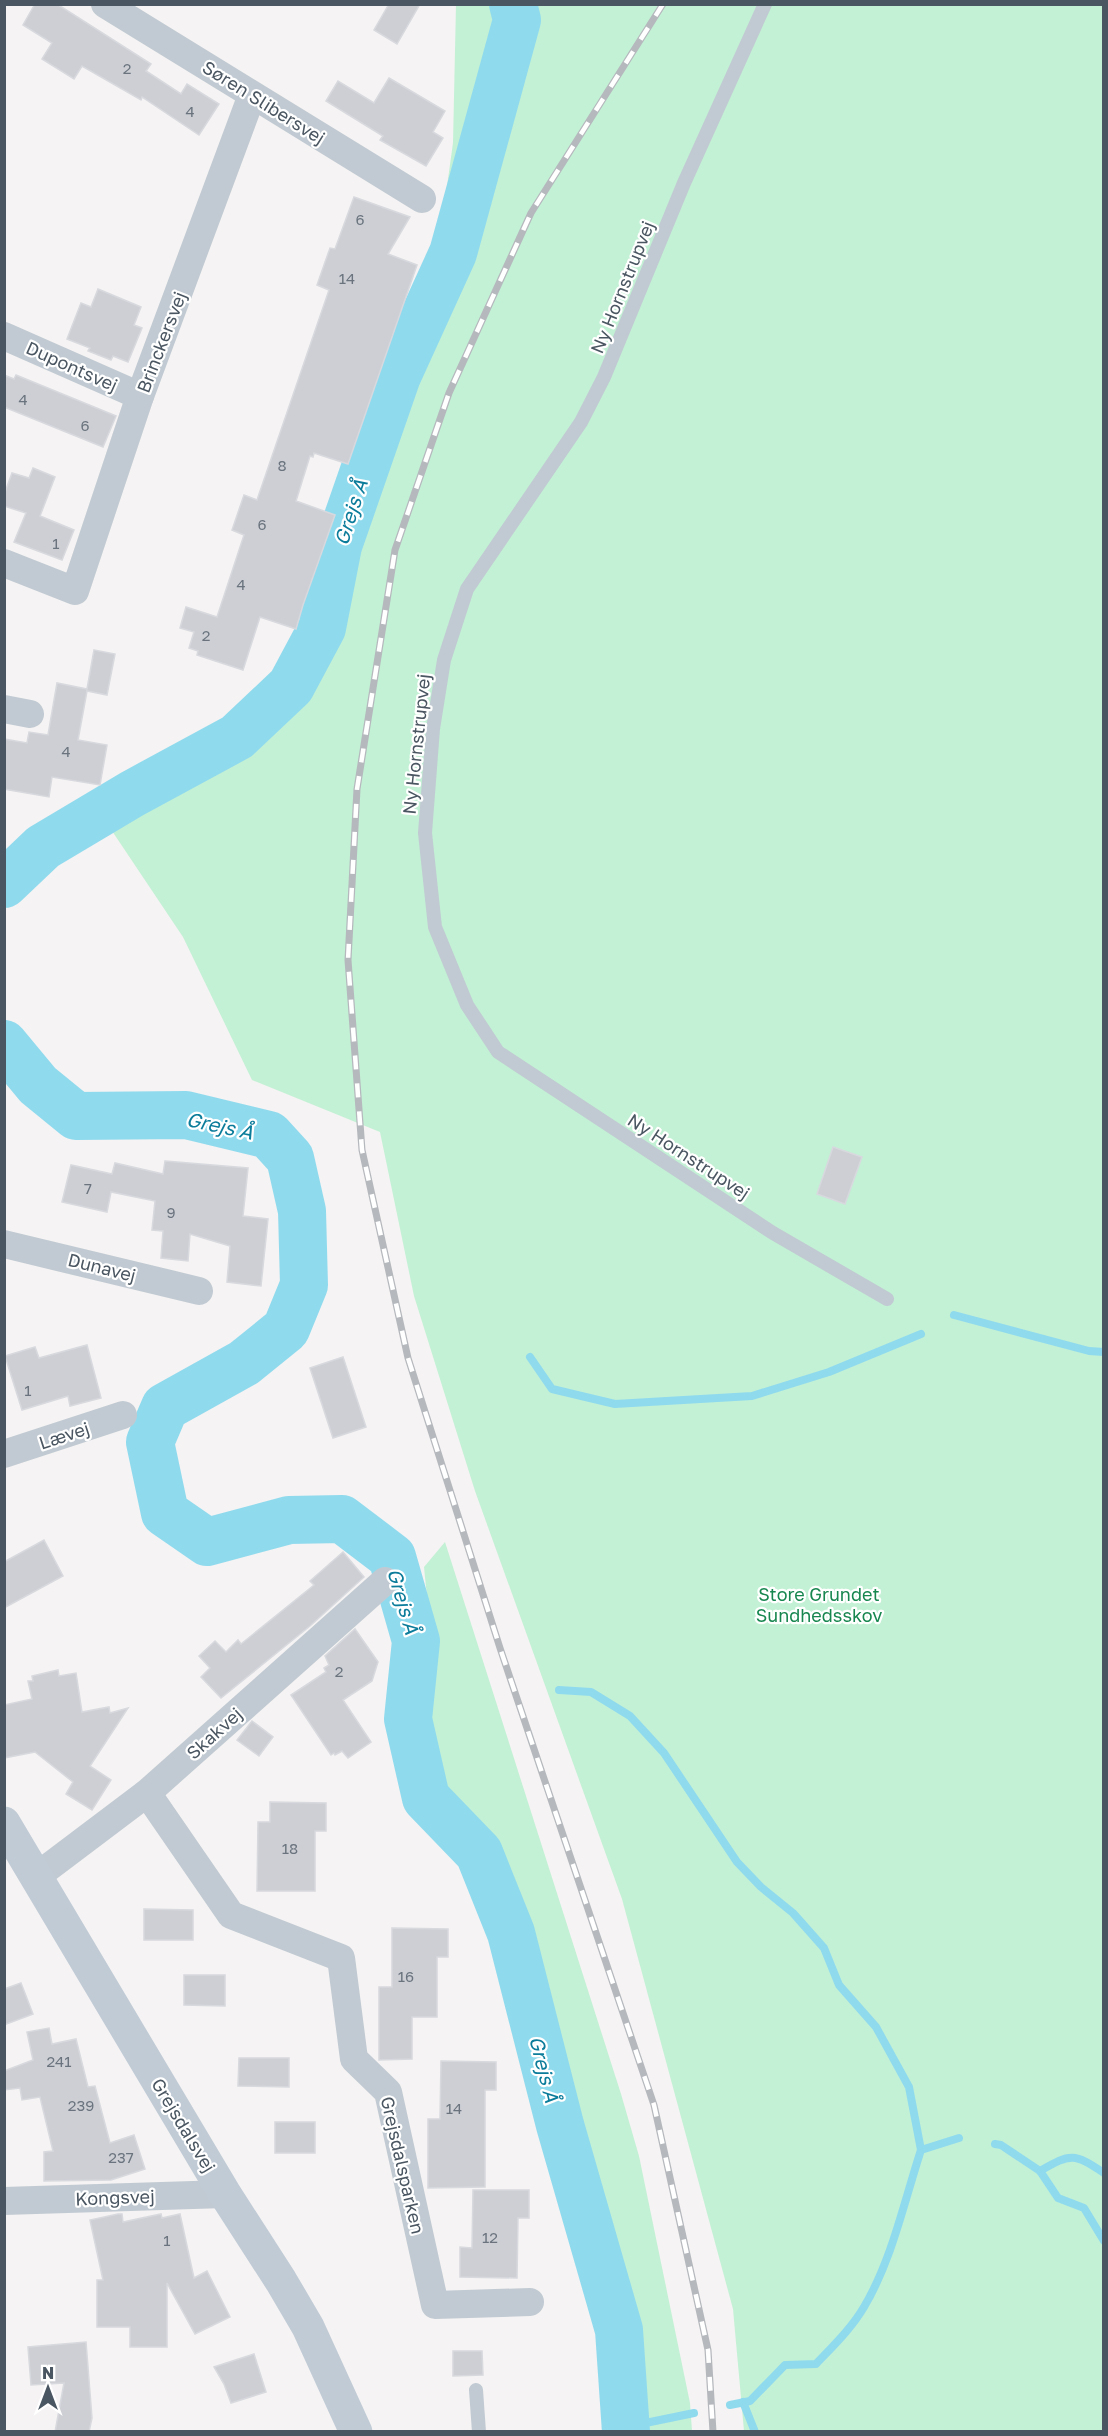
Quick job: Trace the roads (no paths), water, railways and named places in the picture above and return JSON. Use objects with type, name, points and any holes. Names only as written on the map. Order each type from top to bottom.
[{"type":"street","name":"Søren Slibersvej","points":[[105,4],[422,199]]},
{"type":"street","name":"Brinckersvej","points":[[4,563],[75,591],[140,396],[252,95]]},
{"type":"street","name":"Dupontsvej","points":[[4,336],[140,396]]},
{"type":"street","name":"Dunavej","points":[[4,1244],[199,1291]]},
{"type":"street","name":"Lævej","points":[[4,1454],[123,1415]]},
{"type":"street","name":"Skakvej","points":[[37,1876],[147,1793],[385,1581]]},
{"type":"street","name":"Grejsdalsparken","points":[[147,1793],[231,1915],[341,1958],[354,2059],[388,2092],[435,2305],[530,2302]]},
{"type":"street","name":"Grejsdalsvej","points":[[4,1823],[225,2194],[308,2327],[356,2432]]},
{"type":"street","name":"Kongsvej","points":[[4,2201],[225,2194]]},
{"type":"lane","name":"Ny Hornstrupvej","points":[[765,4],[684,183],[604,377],[581,422],[467,589],[444,660],[433,729],[424,833],[435,927],[467,1005],[498,1052],[773,1233],[886,1299]]},
{"type":"lane","points":[[476,2390],[479,2432]]},
{"type":"waterway","name":"Grejs Å","points":[[4,884],[43,847],[132,794],[237,737],[291,686],[322,628],[338,546],[397,376],[453,253],[517,20],[513,4]]},
{"type":"waterway","name":"Grejs Å","points":[[4,1044],[38,1085],[76,1116],[186,1115],[269,1135],[290,1158],[302,1211],[304,1285],[286,1329],[244,1363],[165,1407],[150,1442],[165,1513],[207,1542],[289,1520],[342,1519],[392,1557],[416,1641],[408,1719],[426,1798],[479,1853],[511,1933],[560,2125],[619,2330],[626,2432]]},
{"type":"waterway","points":[[954,1315],[1089,1351],[1104,1352]]},
{"type":"waterway","points":[[530,1357],[552,1389],[615,1404],[752,1396],[829,1372],[921,1334]]},
{"type":"waterway","points":[[559,1690],[591,1692],[630,1716],[664,1753],[737,1862],[761,1887],[793,1913],[824,1948],[839,1985],[876,2027],[909,2087],[921,2150]]},
{"type":"waterway","points":[[730,2405],[750,2401],[785,2365],[816,2364],[848,2330],[864,2307],[882,2270],[897,2230],[921,2150],[959,2138]]},
{"type":"waterway","points":[[995,2144],[1001,2145],[1040,2171],[1058,2198],[1084,2208],[1104,2241]]},
{"type":"waterway","points":[[1040,2171],[1066,2158],[1072,2158],[1086,2162],[1104,2173]]},
{"type":"waterway","points":[[743,2402],[755,2432]]},
{"type":"waterway","points":[[626,2427],[694,2413]]},
{"type":"railway","points":[[663,4],[531,213],[449,393],[395,550],[357,789],[348,960],[362,1150],[408,1358],[500,1648],[654,2105],[708,2350],[713,2432]]},
{"type":"park label","name":"Store Grundet Sundhedsskov","points":[[819,1604]]}]
